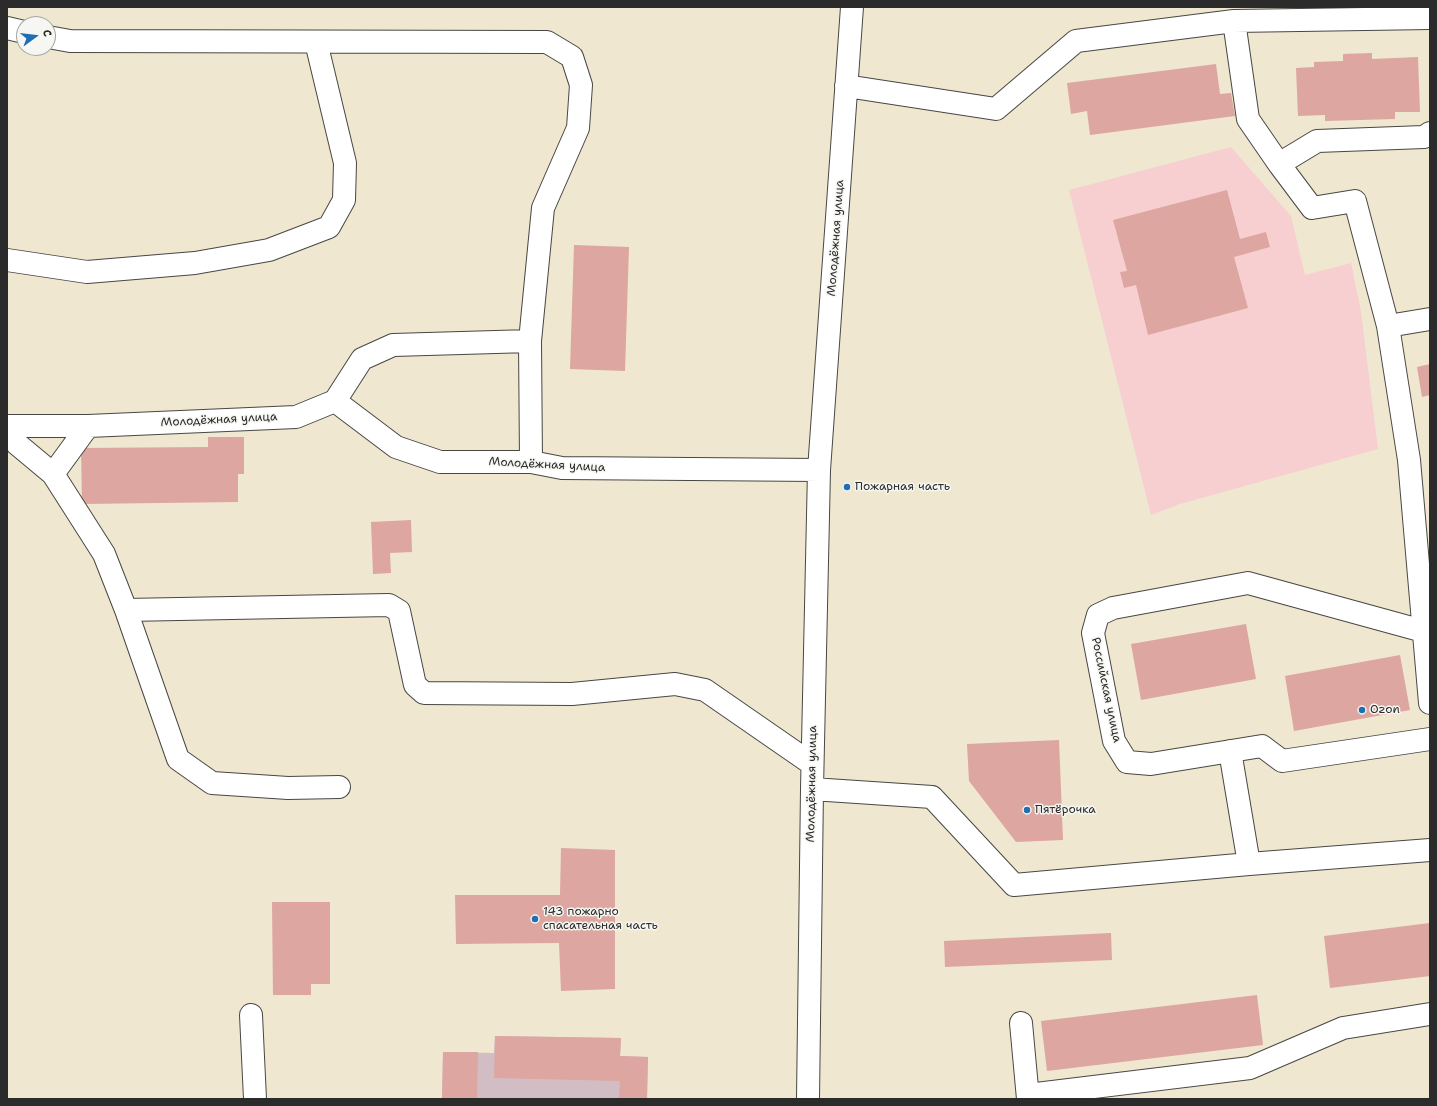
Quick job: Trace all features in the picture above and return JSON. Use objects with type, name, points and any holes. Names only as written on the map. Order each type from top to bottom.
[{"type":"street","name":"Молодёжная улица","points":[[808,1099],[812,764],[819,470],[852,7]]},
{"type":"street","points":[[846,86],[996,109],[1076,41],[1234,21],[1430,18]]},
{"type":"street","points":[[1234,21],[1248,119],[1312,208],[1355,201],[1388,326],[1409,460],[1423,631],[1428,659],[1430,703]]},
{"type":"street","points":[[56,38],[70,41],[547,42],[572,57],[581,85],[578,128],[543,208],[530,341],[531,462]]},
{"type":"street","points":[[7,260],[87,272],[195,263],[268,250],[329,227],[344,200],[345,163],[316,42]]},
{"type":"street","points":[[1279,164],[1317,141],[1424,138],[1430,133]]},
{"type":"street","points":[[1388,326],[1430,319]]},
{"type":"street","points":[[335,401],[362,359],[393,345],[530,341]]},
{"type":"street","name":"Молодёжная улица","points":[[7,426],[88,426],[296,416],[335,401],[396,447],[440,462],[531,462],[562,468],[819,470]]},
{"type":"street","points":[[53,474],[88,426]]},
{"type":"street","points":[[7,430],[17,444],[53,474],[104,554],[126,610],[178,759],[212,782],[288,788],[339,787]]},
{"type":"street","name":"Российская улица","points":[[1423,631],[1248,583],[1113,608],[1098,615],[1093,633],[1114,741],[1127,762],[1151,764],[1262,746],[1282,762],[1430,739]]},
{"type":"street","points":[[126,610],[388,605],[399,611],[415,684],[424,693],[572,694],[675,684],[705,690],[812,764]]},
{"type":"street","points":[[1230,751],[1249,864]]},
{"type":"street","points":[[812,789],[932,797],[1014,885],[1249,864],[1430,850]]},
{"type":"street","points":[[1021,1023],[1028,1097],[1250,1068],[1343,1028],[1430,1014]]},
{"type":"street","points":[[251,1015],[255,1099]]},
{"type":"shaded area","points":[[1231,147],[1291,216],[1305,275],[1351,263],[1361,312],[1378,449],[1180,504],[1151,515],[1069,190]]},
{"type":"shaded area","points":[[495,1036],[621,1038],[620,1056],[648,1057],[647,1099],[442,1099],[443,1052],[494,1053]]},
{"type":"building","points":[[1372,53],[1372,59],[1418,57],[1420,112],[1395,112],[1395,119],[1325,121],[1325,115],[1298,116],[1296,68],[1314,67],[1314,62],[1343,61],[1343,54]]},
{"type":"building","points":[[1216,64],[1220,94],[1231,93],[1235,116],[1090,135],[1087,111],[1071,114],[1067,83]]},
{"type":"building","points":[[1227,190],[1240,239],[1266,232],[1270,247],[1234,257],[1248,308],[1148,335],[1136,285],[1124,288],[1120,272],[1127,271],[1113,220]]},
{"type":"building","points":[[574,245],[629,247],[625,371],[570,369]]},
{"type":"building","points":[[1430,364],[1430,395],[1422,397],[1417,367]]},
{"type":"building","points":[[208,437],[244,437],[244,474],[238,474],[238,502],[82,504],[81,448],[208,447]]},
{"type":"building","points":[[411,520],[412,552],[390,553],[391,573],[373,574],[371,522]]},
{"type":"building","points":[[1246,624],[1256,679],[1141,700],[1131,644]]},
{"type":"building","points":[[1400,655],[1410,710],[1294,731],[1285,676]]},
{"type":"building","name":"Пятёрочка","points":[[1059,740],[1063,840],[1016,842],[969,781],[967,744]]},
{"type":"building","name":"143 пожарно спасательная часть","points":[[561,848],[615,850],[615,989],[561,991],[559,943],[456,944],[455,895],[560,895]]},
{"type":"building","points":[[272,902],[330,902],[330,984],[311,984],[311,995],[273,995]]},
{"type":"building","points":[[1430,923],[1430,976],[1330,988],[1324,936]]},
{"type":"building","points":[[1111,933],[1112,960],[945,967],[944,941]]},
{"type":"building","points":[[1257,995],[1263,1045],[1047,1071],[1041,1021]]},
{"type":"building","points":[[495,1036],[621,1038],[620,1056],[648,1057],[647,1099],[619,1099],[620,1081],[494,1078]]},
{"type":"building","points":[[443,1052],[478,1052],[477,1099],[442,1099]]},
{"type":"place","name":"Пожарная часть","points":[[847,487]]},
{"type":"place","name":"Ozon","points":[[1362,710]]},
{"type":"place","name":"Пятёрочка","points":[[1027,810]]},
{"type":"place","name":"143 пожарно спасательная часть","points":[[535,919]]}]
